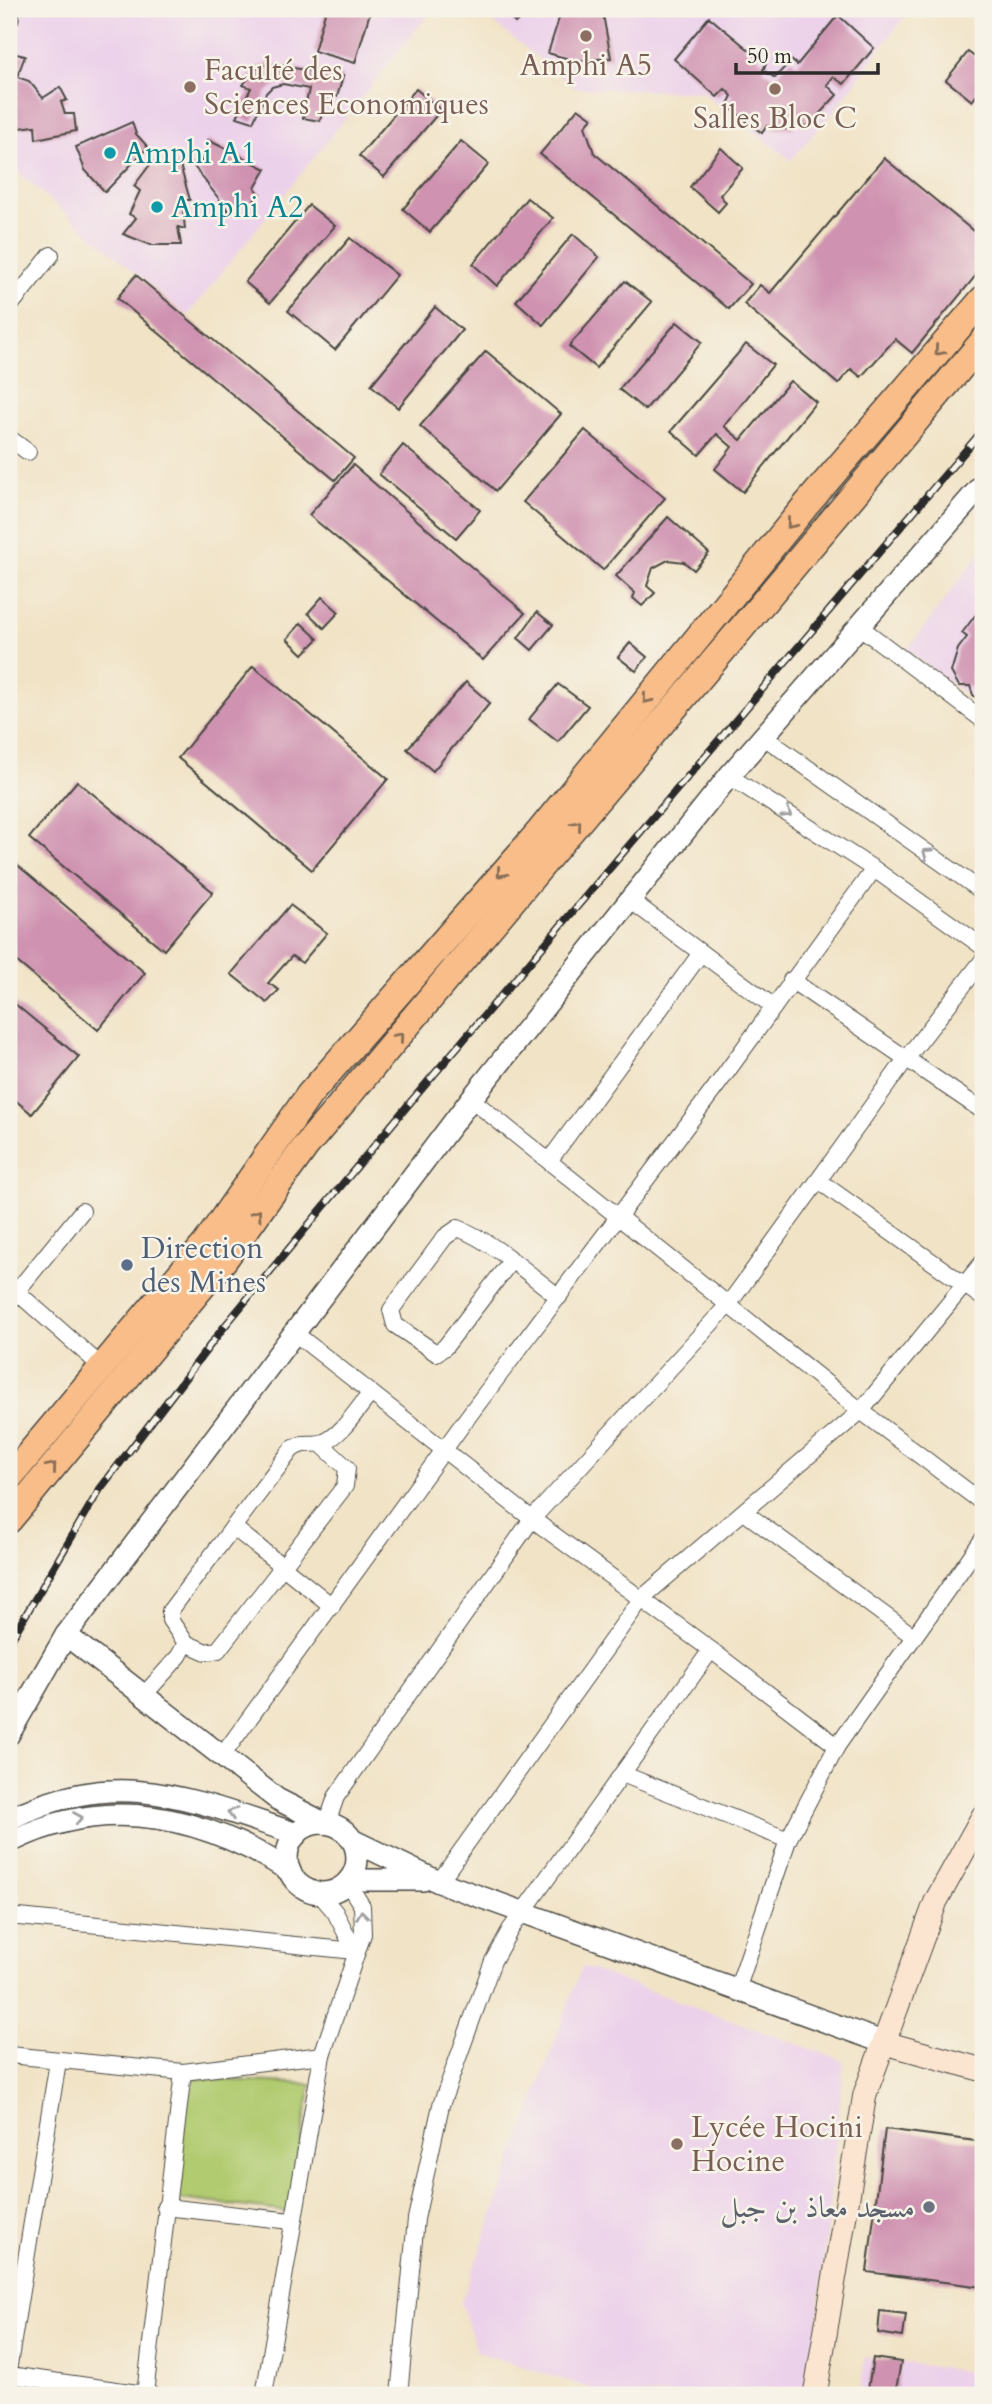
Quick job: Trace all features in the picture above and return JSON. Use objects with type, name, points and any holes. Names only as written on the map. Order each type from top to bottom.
[{"type":"main road","points":[[9,1478],[206,1243],[309,1095],[540,831],[807,504],[983,299]]},
{"type":"main road","points":[[9,1520],[224,1260],[305,1147],[983,341]]},
{"type":"main road","points":[[815,2395],[865,2094],[936,1901],[983,1816]]},
{"type":"main road","points":[[885,2043],[983,2070]]},
{"type":"street","points":[[9,307],[51,255]]},
{"type":"street","points":[[9,439],[28,452]]},
{"type":"street","points":[[9,1734],[66,1634],[292,1331],[471,1099],[729,776],[983,484]]},
{"type":"street","points":[[860,627],[983,720]]},
{"type":"street","points":[[764,737],[983,892]]},
{"type":"street","points":[[729,776],[874,869],[983,947]]},
{"type":"street","points":[[222,1756],[444,1450],[874,869]]},
{"type":"street","points":[[630,900],[774,1007]]},
{"type":"street","points":[[549,1161],[701,953]]},
{"type":"street","points":[[326,1823],[336,1797],[532,1518],[728,1305],[906,1059],[983,960]]},
{"type":"street","points":[[791,980],[983,1111]]},
{"type":"street","points":[[471,1099],[862,1411],[983,1503]]},
{"type":"street","points":[[819,1181],[983,1298]]},
{"type":"street","points":[[82,1211],[12,1292],[102,1367]]},
{"type":"street","points":[[511,1261],[445,1347],[436,1353],[395,1325],[391,1310],[445,1237],[458,1228],[477,1236],[511,1261],[559,1297]]},
{"type":"street","points":[[439,1882],[642,1598],[862,1411],[983,1262]]},
{"type":"street","points":[[292,1331],[532,1518],[712,1650],[836,1746]]},
{"type":"street","points":[[321,1444],[347,1468],[345,1486],[218,1650],[206,1652],[186,1643],[170,1620],[170,1611],[292,1449],[302,1443],[321,1444],[333,1437],[371,1393]]},
{"type":"street","points":[[744,1512],[913,1636]]},
{"type":"street","points":[[233,1527],[332,1606]]},
{"type":"street","points":[[737,1990],[788,1840],[836,1746],[983,1539]]},
{"type":"street","points":[[11,1830],[81,1817],[142,1816],[220,1835],[290,1871],[306,1889],[318,1892],[338,1888],[348,1881],[357,1860],[352,1840],[346,1832],[277,1798],[66,1634]]},
{"type":"street","points":[[144,1695],[186,1643]]},
{"type":"street","points":[[399,2395],[416,2219],[441,2105],[493,1961],[523,1913],[712,1650]]},
{"type":"street","points":[[622,1774],[788,1840]]},
{"type":"street","points":[[11,1830],[36,1806],[71,1795],[106,1790],[143,1790],[178,1796],[298,1832],[326,1823]]},
{"type":"street","points":[[277,1798],[298,1832]]},
{"type":"street","points":[[290,1871],[288,1851],[298,1832]]},
{"type":"street","points":[[352,1840],[439,1882],[885,2043]]},
{"type":"street","points":[[348,1881],[439,1882]]},
{"type":"street","points":[[264,2395],[322,2055],[355,1951],[363,1934],[364,1915],[358,1897],[348,1881]]},
{"type":"street","points":[[318,1892],[335,1912],[355,1951]]},
{"type":"street","points":[[9,1916],[355,1951]]},
{"type":"street","points":[[9,2055],[183,2071],[322,2055]]},
{"type":"street","points":[[9,2365],[58,2061]]},
{"type":"street","points":[[9,2375],[149,2395],[165,2207],[183,2071]]},
{"type":"street","points":[[165,2207],[292,2221]]},
{"type":"shaded area","name":"Faculté des Sciences Economiques","points":[[9,9],[433,9],[187,316],[9,165]]},
{"type":"shaded area","name":"Faculté des Sciences Economiques","points":[[477,9],[910,9],[831,115],[791,160],[702,92],[575,88]]},
{"type":"shaded area","points":[[983,549],[983,707],[907,650]]},
{"type":"shaded area","name":"Lycée Hocini Hocine","points":[[582,1966],[844,2061],[810,2395],[611,2395],[477,2352],[461,2303]]},
{"type":"shaded area","points":[[865,2357],[983,2374],[983,2395],[860,2395]]},
{"type":"green space","points":[[186,2078],[311,2084],[289,2212],[171,2198]]},
{"type":"building","points":[[9,9],[20,9],[18,22],[9,21]]},
{"type":"building","points":[[326,9],[371,9],[355,63],[314,51]]},
{"type":"building","points":[[502,9],[531,9],[515,23]]},
{"type":"building","points":[[562,9],[602,9],[611,58],[576,61],[548,53]]},
{"type":"building","points":[[838,15],[874,48],[844,84],[833,77],[827,85],[837,95],[807,127],[797,122],[792,129],[774,129],[767,126],[762,133],[727,106],[732,96],[725,89],[717,97],[674,59],[709,17],[766,64],[763,70],[775,78],[791,60],[797,65]]},
{"type":"building","points":[[968,52],[983,63],[983,88],[972,101],[946,80]]},
{"type":"building","points":[[12,53],[25,56],[17,77],[29,81],[43,98],[60,87],[67,100],[61,102],[65,114],[74,114],[76,131],[36,139],[35,126],[20,128],[16,115],[9,123],[9,60]]},
{"type":"building","points":[[269,64],[343,76],[337,97],[326,96],[320,121],[303,118],[309,89],[283,84],[272,87],[266,93],[253,122],[237,117],[251,88],[243,85],[257,67]]},
{"type":"building","points":[[416,89],[441,110],[384,177],[359,156]]},
{"type":"building","points":[[578,108],[592,118],[585,126],[594,153],[751,284],[729,309],[540,154]]},
{"type":"building","name":"Amphi A1","points":[[132,122],[136,134],[148,147],[105,192],[85,170],[76,147]]},
{"type":"building","points":[[208,140],[266,169],[255,188],[260,194],[252,203],[247,199],[230,213],[192,164],[201,162],[207,154]]},
{"type":"building","points":[[461,141],[489,164],[430,232],[403,209]]},
{"type":"building","points":[[721,148],[743,168],[720,195],[726,203],[718,212],[690,187]]},
{"type":"building","points":[[884,158],[983,239],[983,267],[912,353],[895,339],[861,377],[851,369],[838,384],[744,304],[760,285],[770,293]]},
{"type":"building","name":"Amphi A2","points":[[152,162],[163,167],[180,165],[190,200],[182,200],[185,229],[178,227],[181,245],[151,245],[123,234],[136,218],[129,214],[140,191],[134,186]]},
{"type":"building","points":[[527,198],[553,218],[497,286],[473,264]]},
{"type":"building","points":[[309,205],[335,226],[270,303],[245,282]]},
{"type":"building","points":[[573,234],[599,257],[543,325],[516,301]]},
{"type":"building","points":[[350,238],[397,275],[335,350],[288,311]]},
{"type":"building","points":[[136,275],[354,458],[335,480],[117,298]]},
{"type":"building","points":[[625,281],[652,302],[596,368],[569,346]]},
{"type":"building","points":[[435,307],[462,330],[398,408],[371,385]]},
{"type":"building","points":[[677,322],[702,342],[645,410],[619,389]]},
{"type":"building","points":[[746,344],[773,365],[724,426],[741,440],[790,381],[816,402],[743,492],[715,469],[732,447],[717,434],[699,455],[671,431]]},
{"type":"building","points":[[486,351],[561,414],[496,491],[420,426]]},
{"type":"building","points":[[585,430],[665,498],[603,570],[523,502]]},
{"type":"building","points":[[403,445],[480,510],[456,538],[379,474]]},
{"type":"building","points":[[353,465],[525,613],[483,660],[309,515]]},
{"type":"building","points":[[668,517],[709,553],[694,570],[684,562],[668,560],[653,568],[647,586],[655,593],[642,606],[633,598],[635,593],[616,576]]},
{"type":"building","points":[[322,597],[339,612],[324,628],[308,613]]},
{"type":"building","points":[[983,605],[983,703],[973,695],[970,686],[959,686],[951,672],[958,649],[967,637],[962,633]]},
{"type":"building","points":[[537,612],[553,625],[532,650],[518,638]]},
{"type":"building","points":[[301,623],[318,639],[303,654],[287,639]]},
{"type":"building","points":[[630,643],[647,657],[636,671],[618,657]]},
{"type":"building","points":[[253,666],[388,779],[312,870],[178,758]]},
{"type":"building","points":[[466,682],[490,703],[433,771],[407,749]]},
{"type":"building","points":[[558,684],[588,706],[558,742],[529,719]]},
{"type":"building","points":[[77,781],[213,892],[164,950],[29,838]]},
{"type":"building","points":[[9,858],[145,973],[98,1030],[9,955]]},
{"type":"building","points":[[290,905],[327,933],[302,963],[292,956],[268,983],[279,990],[267,1003],[231,974]]},
{"type":"building","points":[[9,999],[79,1057],[32,1114],[9,1095]]},
{"type":"building","name":"مسجد معاذ بن جبل","points":[[885,2129],[983,2142],[983,2287],[867,2272]]},
{"type":"building","points":[[880,2311],[906,2314],[903,2337],[878,2333]]},
{"type":"building","points":[[873,2358],[901,2362],[895,2395],[867,2395]]},
{"type":"railway","points":[[9,1643],[100,1489],[224,1327],[408,1105],[983,430]]},
{"type":"place","name":"Amphi A5","points":[[586,36]]},
{"type":"place","name":"Faculté des Sciences Economiques","points":[[190,87]]},
{"type":"place","name":"Salles Bloc C","points":[[775,89]]},
{"type":"place","name":"Amphi A1","points":[[110,153]]},
{"type":"place","name":"Amphi A2","points":[[157,207]]},
{"type":"place","name":"Direction des Mines","points":[[127,1265]]},
{"type":"place","name":"Lycée Hocini Hocine","points":[[677,2144]]},
{"type":"place","name":"مسجد معاذ بن جبل","points":[[929,2207]]}]
